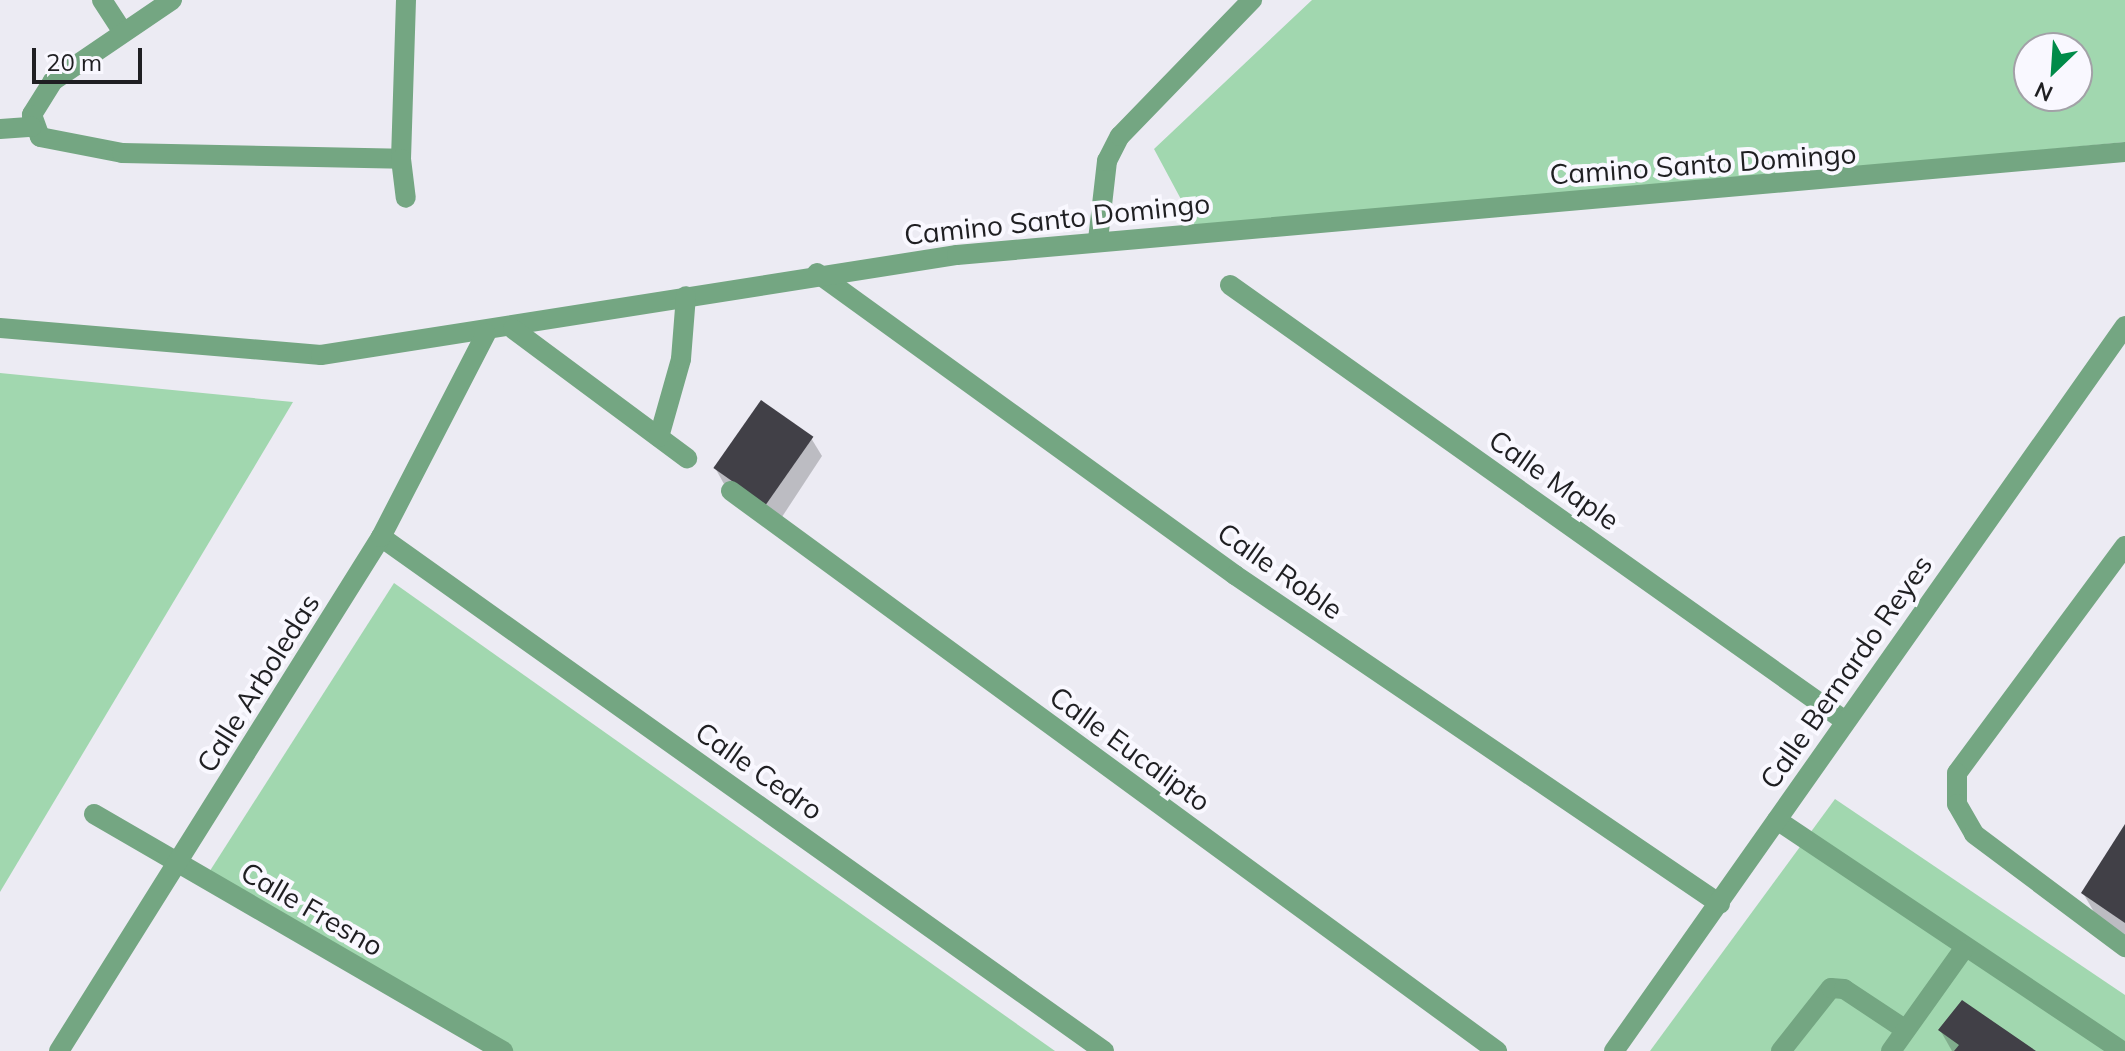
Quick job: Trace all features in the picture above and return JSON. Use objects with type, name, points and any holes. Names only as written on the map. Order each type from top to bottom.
[{"type":"street","points":[[102,0],[122,31]]},
{"type":"street","points":[[32,127],[39,95],[122,31],[172,0]]},
{"type":"street","points":[[406,0],[401,159],[406,198]]},
{"type":"street","points":[[1098,240],[1107,161],[1120,136],[1252,0]]},
{"type":"street","points":[[0,129],[32,127],[57,145],[122,153],[401,159]]},
{"type":"street","name":"Camino Santo Domingo","points":[[0,328],[321,355],[486,334],[817,273],[1098,240],[1888,178],[2125,152]]},
{"type":"street","name":"Calle Roble","points":[[817,273],[1235,575],[1720,904]]},
{"type":"street","name":"Calle Maple","points":[[1230,285],[1845,721]]},
{"type":"street","points":[[659,437],[681,359],[686,296]]},
{"type":"street","name":"Calle Bernardo Reyes","points":[[1614,1051],[2125,326]]},
{"type":"street","points":[[513,329],[687,458]]},
{"type":"street","name":"Calle Arboledas","points":[[59,1051],[381,537],[486,334]]},
{"type":"street","name":"Calle Eucalipto","points":[[731,491],[1497,1051]]},
{"type":"street","name":"Calle Cedro","points":[[381,537],[1104,1051]]},
{"type":"street","points":[[2125,546],[1957,773],[1957,804],[1974,834],[2125,947]]},
{"type":"street","name":"Calle Fresno","points":[[94,814],[503,1051]]},
{"type":"street","points":[[1777,820],[1963,950],[2122,1051]]},
{"type":"street","points":[[1891,1051],[1963,950]]},
{"type":"street","points":[[1781,1051],[1831,988],[1906,1030]]},
{"type":"green space","points":[[1312,0],[2125,0],[2125,142],[1198,231],[1154,149]]},
{"type":"green space","points":[[0,373],[293,402],[0,892]]},
{"type":"green space","points":[[394,583],[1055,1051],[513,1051],[206,877]]},
{"type":"green space","points":[[1835,799],[2125,995],[2125,1051],[1650,1051]]},
{"type":"building","points":[[761,400],[813,437],[766,505],[713,468]]},
{"type":"building","points":[[2125,824],[2125,923],[2081,893]]},
{"type":"building","points":[[1962,1000],[2036,1051],[1954,1051],[1959,1045],[1938,1030]]}]
